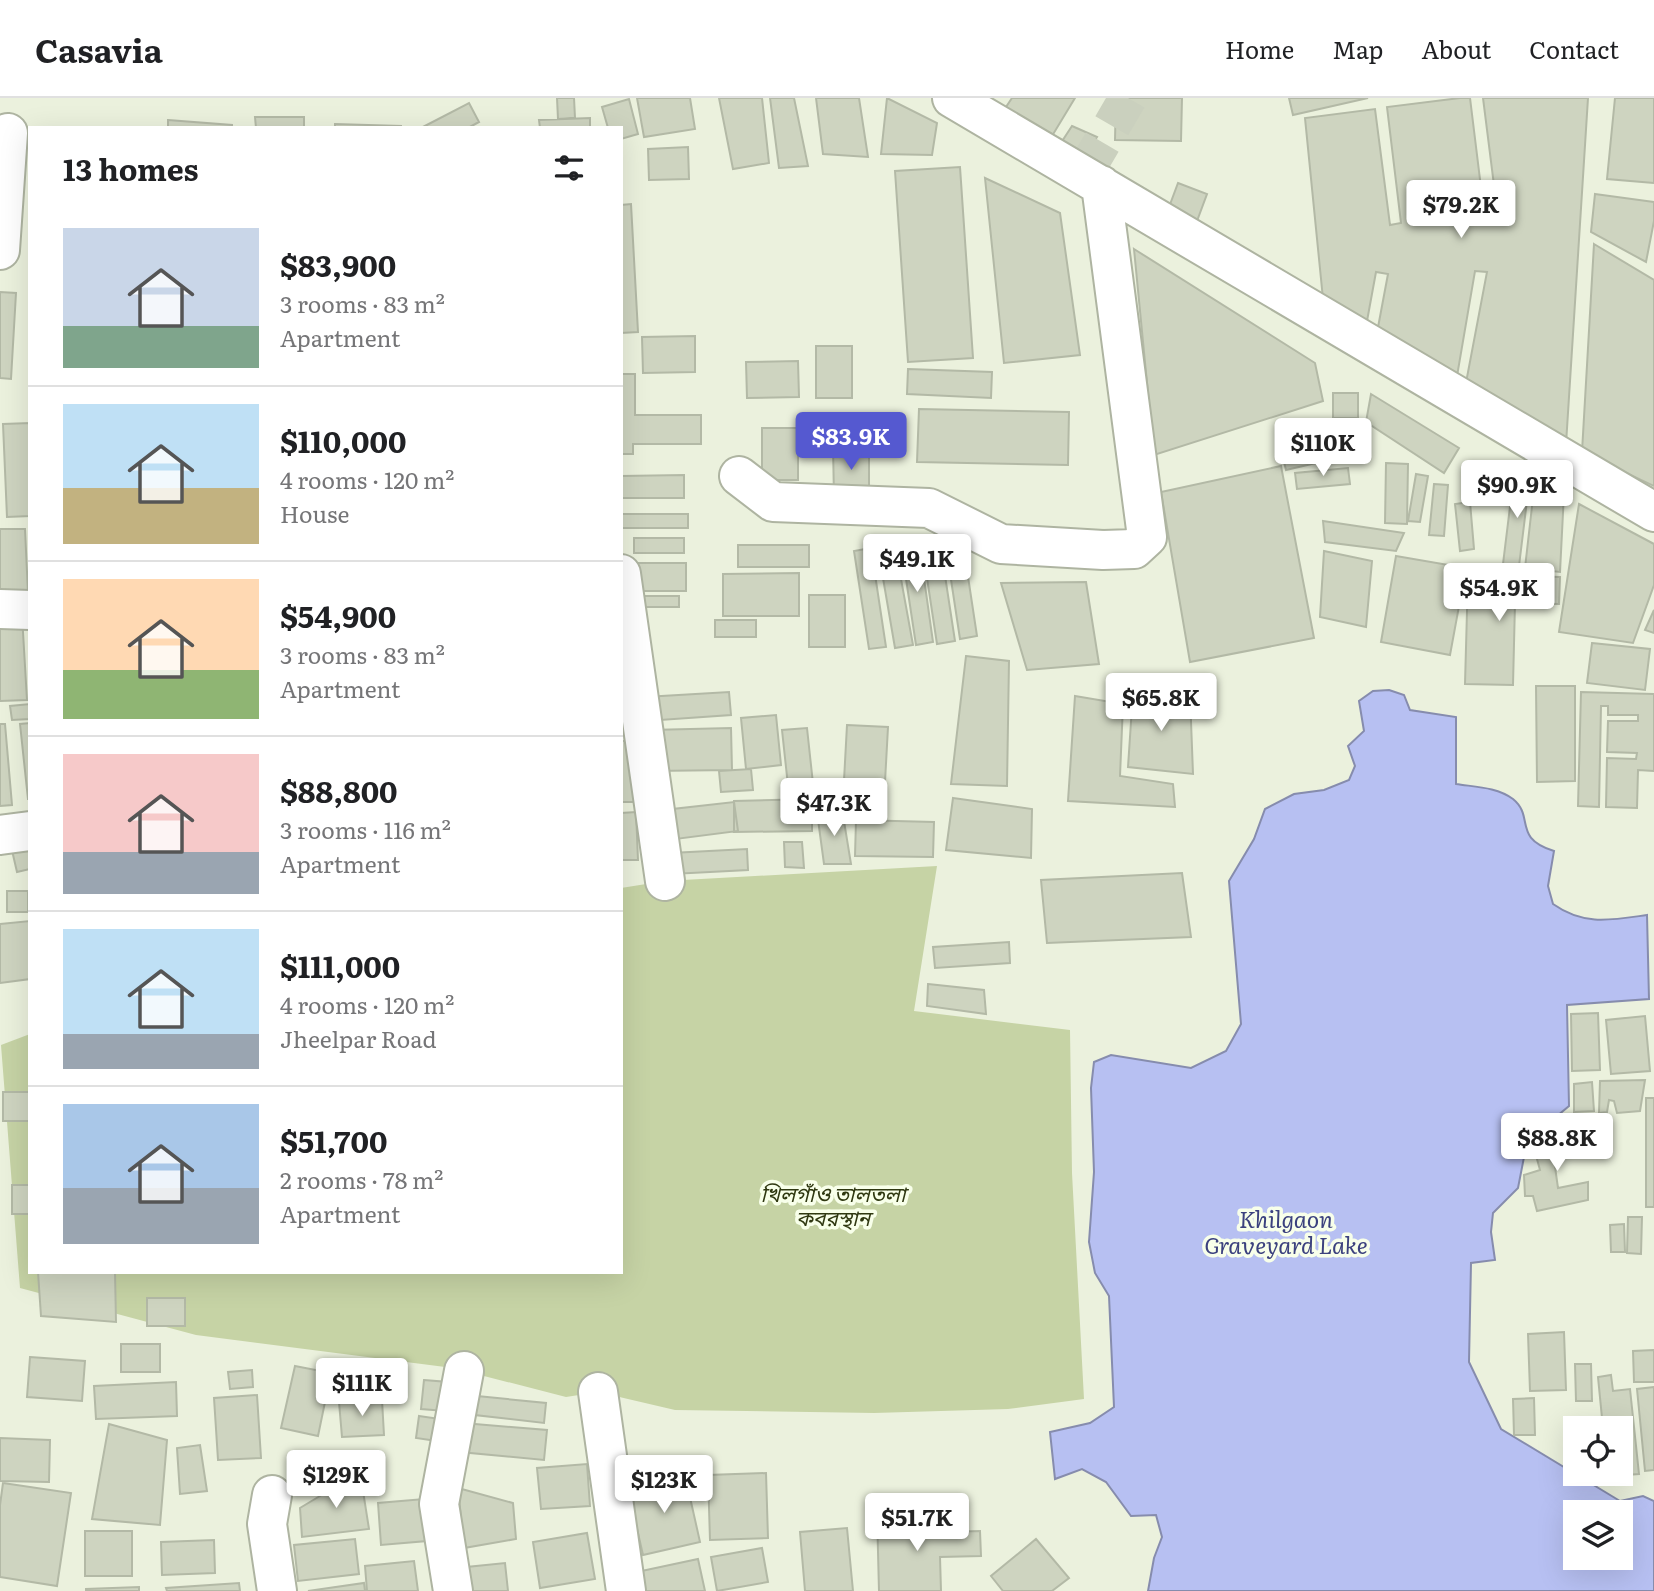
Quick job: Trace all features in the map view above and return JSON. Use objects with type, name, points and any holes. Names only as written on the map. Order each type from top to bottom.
[{"type":"street","points":[[952,98],[1654,512]]},
{"type":"street","points":[[1,230],[8,133]]},
{"type":"street","points":[[739,476],[773,502],[929,508],[1001,544],[1103,550],[1134,549],[1147,537],[1101,185]]},
{"type":"street","points":[[623,588],[665,881]]},
{"type":"street","points":[[0,609],[28,610]]},
{"type":"street","points":[[0,835],[28,831]]},
{"type":"street","points":[[453,1591],[439,1504],[464,1371]]},
{"type":"street","points":[[598,1392],[626,1591]]},
{"type":"street","points":[[272,1495],[267,1524],[277,1591]]},
{"type":"green space","name":"খিলগাঁও তালতলা কবরস্থান","points":[[937,866],[914,1011],[1070,1030],[1072,1173],[1084,1399],[1008,1409],[874,1413],[675,1410],[598,1392],[566,1397],[453,1368],[196,1335],[20,1288],[1,1045],[28,1035],[28,1274],[623,1274],[623,888],[665,881]]},
{"type":"water","name":"Khilgaon Graveyard Lake","points":[[1389,690],[1404,695],[1410,710],[1456,717],[1456,784],[1500,792],[1519,806],[1528,834],[1541,846],[1554,851],[1548,886],[1553,904],[1576,916],[1598,920],[1647,915],[1649,999],[1567,1005],[1569,1106],[1538,1132],[1524,1157],[1518,1188],[1493,1213],[1491,1232],[1495,1260],[1471,1263],[1469,1362],[1501,1429],[1563,1467],[1563,1486],[1595,1486],[1618,1500],[1563,1500],[1563,1570],[1633,1570],[1633,1500],[1625,1500],[1643,1496],[1654,1501],[1654,1591],[1148,1591],[1154,1558],[1162,1537],[1156,1515],[1131,1516],[1106,1482],[1082,1469],[1055,1479],[1050,1432],[1090,1423],[1114,1407],[1109,1296],[1095,1273],[1089,1242],[1094,1172],[1091,1088],[1094,1062],[1111,1055],[1191,1068],[1226,1051],[1241,1024],[1229,881],[1254,839],[1265,809],[1294,794],[1324,790],[1349,780],[1355,766],[1348,746],[1364,731],[1359,701],[1373,691]]},
{"type":"building","points":[[557,98],[574,98],[575,118],[558,119]]},
{"type":"building","points":[[637,98],[690,98],[695,129],[644,137]]},
{"type":"building","points":[[719,98],[762,98],[769,163],[733,169]]},
{"type":"building","points":[[770,98],[794,98],[808,166],[779,168]]},
{"type":"building","points":[[816,98],[859,98],[868,157],[823,154]]},
{"type":"building","points":[[887,98],[937,123],[932,155],[881,154]]},
{"type":"building","points":[[1012,98],[1075,98],[1049,141],[1002,113]]},
{"type":"building","points":[[1116,98],[1182,98],[1181,141],[1115,140]]},
{"type":"building","points":[[1289,98],[1368,98],[1293,115]]},
{"type":"building","points":[[1470,98],[1485,220],[1498,217],[1483,98],[1588,98],[1566,444],[1465,388],[1487,272],[1475,271],[1456,382],[1376,338],[1388,274],[1376,272],[1365,332],[1324,309],[1305,118],[1375,109],[1390,225],[1401,223],[1387,107]]},
{"type":"building","points":[[1615,98],[1654,98],[1654,183],[1607,179]]},
{"type":"building","points":[[629,99],[638,134],[623,138],[623,126],[607,126],[602,107]]},
{"type":"building","points":[[469,103],[479,122],[472,126],[425,126]]},
{"type":"building","points":[[255,117],[304,117],[304,126],[256,126]]},
{"type":"building","points":[[590,118],[590,126],[540,126],[539,120]]},
{"type":"building","points":[[168,120],[232,125],[232,126],[168,126]]},
{"type":"building","points":[[335,124],[401,126],[335,126]]},
{"type":"building","points":[[1072,126],[1097,137],[1078,167],[1055,152]]},
{"type":"building","points":[[688,147],[689,179],[649,180],[648,149]]},
{"type":"building","points":[[960,167],[973,358],[908,362],[895,171]]},
{"type":"building","points":[[985,178],[1060,213],[1080,355],[1004,363]]},
{"type":"building","points":[[1178,183],[1207,194],[1194,229],[1165,218]]},
{"type":"building","points":[[1595,194],[1654,202],[1654,221],[1646,262],[1591,232]]},
{"type":"building","points":[[631,204],[638,332],[623,333],[623,205]]},
{"type":"building","points":[[1594,244],[1654,280],[1654,486],[1582,452]]},
{"type":"building","points":[[1134,249],[1315,363],[1323,401],[1154,455]]},
{"type":"building","points":[[0,292],[16,293],[11,379],[0,378]]},
{"type":"building","points":[[695,336],[695,372],[643,373],[642,337]]},
{"type":"building","points":[[816,346],[852,346],[852,398],[816,398]]},
{"type":"building","points":[[798,361],[799,397],[747,398],[746,362]]},
{"type":"building","points":[[908,369],[992,372],[991,398],[907,394]]},
{"type":"building","points":[[623,374],[635,374],[635,415],[701,415],[701,444],[633,444],[633,454],[623,454]]},
{"type":"building","points":[[1333,393],[1358,393],[1358,418],[1333,418]]},
{"type":"building","points":[[1371,394],[1459,448],[1444,473],[1366,422]]},
{"type":"building","points":[[919,409],[1069,412],[1068,465],[917,462]]},
{"type":"building","points":[[28,423],[28,516],[7,517],[3,424]]},
{"type":"building","points":[[1321,424],[1353,427],[1351,458],[1319,456]]},
{"type":"building","points":[[762,428],[798,428],[798,480],[762,480]]},
{"type":"building","points":[[1308,431],[1316,463],[1286,470],[1278,438]]},
{"type":"building","points":[[833,446],[869,446],[869,498],[834,498]]},
{"type":"building","points":[[1386,463],[1408,464],[1407,524],[1385,523]]},
{"type":"building","points":[[1281,466],[1314,638],[1190,662],[1161,492]]},
{"type":"building","points":[[1348,468],[1350,484],[1297,489],[1295,473]]},
{"type":"building","points":[[1416,474],[1428,476],[1420,522],[1408,521]]},
{"type":"building","points":[[1514,474],[1530,476],[1519,566],[1503,564]]},
{"type":"building","points":[[684,475],[684,498],[623,498],[623,476]]},
{"type":"building","points":[[1535,480],[1564,493],[1560,572],[1525,568]]},
{"type":"building","points":[[1434,484],[1448,485],[1444,536],[1429,535]]},
{"type":"building","points":[[1470,502],[1474,549],[1460,551],[1455,504]]},
{"type":"building","points":[[1579,504],[1654,544],[1654,585],[1633,643],[1559,632]]},
{"type":"building","points":[[623,514],[688,514],[688,528],[623,528]]},
{"type":"building","points":[[1323,521],[1404,533],[1396,551],[1325,542]]},
{"type":"building","points":[[0,529],[25,529],[28,593],[0,594]]},
{"type":"building","points":[[962,537],[977,636],[960,639],[945,540]]},
{"type":"building","points":[[634,538],[684,538],[684,553],[634,553]]},
{"type":"building","points":[[919,543],[933,642],[916,645],[901,546]]},
{"type":"building","points":[[940,543],[955,641],[937,644],[922,545]]},
{"type":"building","points":[[738,545],[809,545],[809,567],[738,567]]},
{"type":"building","points":[[895,546],[913,645],[895,648],[878,549]]},
{"type":"building","points":[[871,548],[886,647],[869,649],[854,551]]},
{"type":"building","points":[[1324,551],[1372,561],[1366,627],[1320,617]]},
{"type":"building","points":[[1396,556],[1466,568],[1450,655],[1381,642]]},
{"type":"building","points":[[627,563],[686,563],[686,591],[627,591]]},
{"type":"building","points":[[799,573],[799,616],[723,616],[723,574]]},
{"type":"building","points":[[1468,575],[1560,577],[1559,604],[1515,603],[1513,685],[1465,684]]},
{"type":"building","points":[[1086,582],[1099,664],[1027,670],[1001,583]]},
{"type":"building","points":[[809,595],[845,595],[845,647],[809,647]]},
{"type":"building","points":[[623,596],[679,596],[679,607],[623,607]]},
{"type":"building","points":[[1654,610],[1654,633],[1645,630]]},
{"type":"building","points":[[22,615],[27,700],[0,701],[0,616]]},
{"type":"building","points":[[715,620],[756,620],[756,637],[715,637]]},
{"type":"building","points":[[1592,643],[1650,649],[1645,690],[1587,683]]},
{"type":"building","points":[[966,656],[1009,661],[1007,786],[951,784]]},
{"type":"building","points":[[1536,686],[1575,686],[1575,781],[1537,782]]},
{"type":"building","points":[[729,692],[731,715],[646,721],[645,697]]},
{"type":"building","points":[[1133,692],[1190,695],[1193,774],[1128,767]]},
{"type":"building","points":[[1581,692],[1654,694],[1654,771],[1638,770],[1637,808],[1606,807],[1607,758],[1636,759],[1637,753],[1607,752],[1608,721],[1638,721],[1638,715],[1608,715],[1608,706],[1601,706],[1599,807],[1578,806]]},
{"type":"building","points":[[1075,696],[1123,704],[1120,776],[1173,784],[1175,807],[1068,801]]},
{"type":"building","points":[[28,704],[28,719],[12,720],[10,706]]},
{"type":"building","points":[[776,715],[781,765],[746,769],[741,718]]},
{"type":"building","points":[[28,723],[28,799],[20,724]]},
{"type":"building","points":[[0,724],[5,724],[12,805],[0,806]]},
{"type":"building","points":[[847,725],[888,727],[884,800],[843,799]]},
{"type":"building","points":[[731,728],[732,770],[651,771],[650,730]]},
{"type":"building","points":[[807,728],[814,793],[789,795],[782,730]]},
{"type":"building","points":[[623,741],[638,741],[639,802],[623,802]]},
{"type":"building","points":[[751,769],[753,790],[721,792],[719,771]]},
{"type":"building","points":[[953,798],[1032,809],[1031,858],[946,850]]},
{"type":"building","points":[[812,799],[812,831],[734,832],[734,801]]},
{"type":"building","points":[[734,802],[738,831],[668,840],[664,810]]},
{"type":"building","points":[[842,809],[851,864],[824,864],[817,812]]},
{"type":"building","points":[[636,812],[638,860],[623,860],[623,813]]},
{"type":"building","points":[[856,820],[934,822],[933,857],[855,856]]},
{"type":"building","points":[[28,842],[28,869],[17,872],[11,846]]},
{"type":"building","points":[[784,842],[802,842],[804,868],[785,867]]},
{"type":"building","points":[[747,849],[748,870],[672,874],[671,853]]},
{"type":"building","points":[[1182,873],[1191,937],[1047,943],[1041,880]]},
{"type":"building","points":[[7,891],[28,891],[28,912],[7,912]]},
{"type":"building","points":[[28,921],[28,979],[0,983],[0,924]]},
{"type":"building","points":[[1009,942],[1010,963],[935,968],[933,947]]},
{"type":"building","points":[[928,984],[984,990],[986,1014],[927,1006]]},
{"type":"building","points":[[1598,1013],[1600,1070],[1572,1071],[1571,1014]]},
{"type":"building","points":[[1645,1016],[1650,1071],[1611,1074],[1606,1020]]},
{"type":"building","points":[[1645,1080],[1640,1111],[1617,1113],[1614,1101],[1609,1100],[1607,1112],[1599,1113],[1600,1081]]},
{"type":"building","points":[[1592,1082],[1594,1111],[1574,1112],[1574,1084]]},
{"type":"building","points":[[3,1092],[28,1092],[28,1121],[3,1121]]},
{"type":"building","points":[[1646,1098],[1654,1098],[1654,1207],[1646,1207]]},
{"type":"building","points":[[1590,1131],[1592,1151],[1554,1160],[1558,1188],[1588,1182],[1588,1200],[1537,1211],[1533,1196],[1525,1196],[1524,1175],[1540,1170],[1534,1148],[1554,1138]]},
{"type":"building","points":[[12,1185],[28,1185],[28,1214],[12,1214]]},
{"type":"building","points":[[1628,1217],[1642,1217],[1641,1254],[1627,1253]]},
{"type":"building","points":[[1624,1224],[1625,1252],[1611,1252],[1610,1225]]},
{"type":"building","points":[[38,1274],[115,1274],[116,1322],[41,1316]]},
{"type":"building","points":[[147,1298],[185,1298],[185,1326],[147,1326]]},
{"type":"building","points":[[1564,1332],[1566,1390],[1530,1391],[1528,1334]]},
{"type":"building","points":[[121,1344],[160,1344],[160,1372],[121,1372]]},
{"type":"building","points":[[1654,1350],[1654,1382],[1634,1382],[1633,1351]]},
{"type":"building","points":[[30,1357],[85,1361],[82,1401],[27,1397]]},
{"type":"building","points":[[1575,1364],[1591,1364],[1592,1401],[1576,1401]]},
{"type":"building","points":[[295,1366],[331,1373],[318,1436],[281,1428]]},
{"type":"building","points":[[252,1370],[253,1387],[230,1389],[228,1372]]},
{"type":"building","points":[[1611,1375],[1613,1391],[1630,1389],[1633,1416],[1602,1416],[1598,1377]]},
{"type":"building","points":[[424,1380],[448,1382],[445,1411],[421,1409]]},
{"type":"building","points":[[176,1382],[177,1416],[96,1419],[94,1386]]},
{"type":"building","points":[[1654,1387],[1654,1470],[1645,1471],[1637,1389]]},
{"type":"building","points":[[257,1395],[261,1458],[218,1460],[214,1398]]},
{"type":"building","points":[[477,1396],[546,1403],[544,1423],[475,1415]]},
{"type":"building","points":[[1534,1398],[1535,1435],[1514,1435],[1513,1399]]},
{"type":"building","points":[[382,1400],[384,1435],[342,1437],[339,1402]]},
{"type":"building","points":[[419,1416],[447,1420],[444,1442],[416,1438]]},
{"type":"building","points":[[1633,1417],[1639,1474],[1633,1474]]},
{"type":"building","points":[[463,1423],[547,1430],[544,1460],[460,1452]]},
{"type":"building","points":[[109,1424],[167,1440],[160,1525],[92,1519]]},
{"type":"building","points":[[0,1438],[50,1440],[49,1482],[0,1481]]},
{"type":"building","points":[[200,1445],[207,1491],[180,1494],[177,1448]]},
{"type":"building","points":[[587,1464],[590,1506],[541,1509],[537,1468]]},
{"type":"building","points":[[360,1472],[369,1529],[302,1537],[300,1508]]},
{"type":"building","points":[[766,1473],[768,1538],[710,1540],[708,1475]]},
{"type":"building","points":[[685,1475],[700,1542],[643,1555],[628,1489]]},
{"type":"building","points":[[3,1483],[71,1493],[57,1586],[0,1577],[0,1505]]},
{"type":"building","points":[[458,1488],[513,1503],[516,1539],[464,1548]]},
{"type":"building","points":[[424,1499],[427,1541],[381,1545],[378,1503]]},
{"type":"building","points":[[909,1511],[909,1533],[980,1531],[981,1556],[940,1557],[941,1591],[879,1591],[877,1512]]},
{"type":"building","points":[[847,1528],[853,1591],[805,1591],[800,1532]]},
{"type":"building","points":[[85,1531],[132,1531],[132,1576],[85,1576]]},
{"type":"building","points":[[587,1533],[595,1579],[540,1588],[533,1542]]},
{"type":"building","points":[[355,1539],[359,1574],[298,1581],[294,1545]]},
{"type":"building","points":[[1036,1539],[1069,1578],[1052,1591],[1003,1591],[991,1576]]},
{"type":"building","points":[[214,1540],[215,1573],[162,1575],[161,1542]]},
{"type":"building","points":[[762,1548],[768,1582],[717,1591],[711,1557]]},
{"type":"building","points":[[698,1559],[705,1591],[635,1591],[632,1573]]},
{"type":"building","points":[[414,1561],[418,1591],[367,1591],[365,1566]]},
{"type":"building","points":[[505,1563],[508,1591],[459,1591],[457,1568]]},
{"type":"building","points":[[239,1583],[240,1591],[167,1591],[166,1588]]},
{"type":"building","points":[[364,1583],[365,1591],[308,1591]]},
{"type":"building","points":[[139,1587],[139,1591],[86,1591],[86,1589]]},
{"type":"tunnel","points":[[1083,175],[1128,98]]}]
